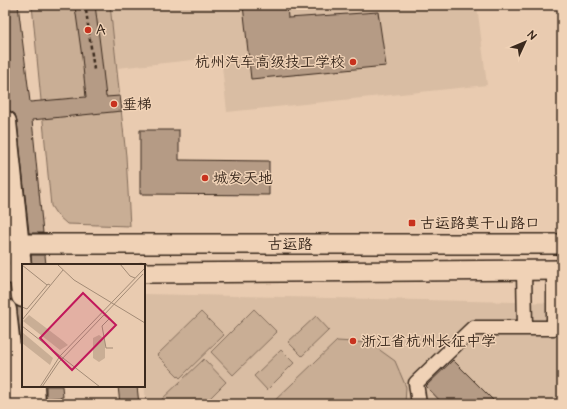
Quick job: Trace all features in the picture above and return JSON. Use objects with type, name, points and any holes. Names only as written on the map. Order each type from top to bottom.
[{"type":"main road","points":[[5,122],[11,244],[16,274],[22,293]]},
{"type":"main road","name":"古运路","points":[[11,244],[562,244]]},
{"type":"main road","name":"古运路","points":[[145,274],[558,270]]},
{"type":"main road","points":[[5,310],[15,404]]},
{"type":"main road","points":[[32,387],[34,404]]},
{"type":"street","points":[[419,404],[416,383],[473,328],[554,328],[558,270]]},
{"type":"street","points":[[524,271],[525,328]]},
{"type":"path","points":[[86,10],[94,70]]},
{"type":"shaded area","points":[[32,5],[110,5],[126,156],[130,226],[67,224],[57,215],[51,206]]},
{"type":"shaded area","name":"杭州汽车高级技工学校","points":[[110,5],[477,5],[487,85],[227,112],[221,57],[117,68]]},
{"type":"shaded area","name":"浙江省杭州长征中学","points":[[145,294],[562,303],[562,404],[146,404],[145,387]]},
{"type":"shaded area","points":[[254,309],[277,332],[233,375],[211,352]]},
{"type":"shaded area","points":[[201,312],[224,335],[180,378],[157,355]]},
{"type":"shaded area","points":[[316,316],[329,330],[302,356],[288,342]]},
{"type":"shaded area","points":[[337,341],[370,343],[395,361],[406,387],[405,404],[271,404]]},
{"type":"shaded area","points":[[281,350],[294,363],[267,390],[254,376]]},
{"type":"shaded area","points":[[204,359],[226,382],[204,404],[163,404],[160,401]]},
{"type":"building","points":[[5,5],[18,5],[30,102],[86,97],[75,7],[87,5],[95,5],[106,97],[120,96],[122,111],[32,120],[43,233],[29,233],[17,121],[15,114],[5,110]]},
{"type":"building","points":[[243,5],[287,5],[288,18],[378,12],[386,66],[251,79]]},
{"type":"building","name":"城发天地","points":[[140,130],[179,130],[179,160],[269,161],[269,195],[140,194]]},
{"type":"building","points":[[31,255],[45,255],[46,264],[32,264]]},
{"type":"building","points":[[17,306],[22,308],[22,352]]},
{"type":"building","points":[[453,360],[497,404],[443,404],[426,386]]},
{"type":"building","points":[[46,387],[62,387],[63,397],[46,399]]},
{"type":"building","points":[[118,387],[137,387],[139,404],[120,404]]},
{"type":"place","name":"A","points":[[88,30]]},
{"type":"place","name":"杭州汽车高级技工学校","points":[[353,62]]},
{"type":"place","name":"垂梯","points":[[114,104]]},
{"type":"place","name":"城发天地","points":[[205,178]]},
{"type":"place","name":"古运路莫干山路口","points":[[412,223]]},
{"type":"place","name":"浙江省杭州长征中学","points":[[353,341]]}]
